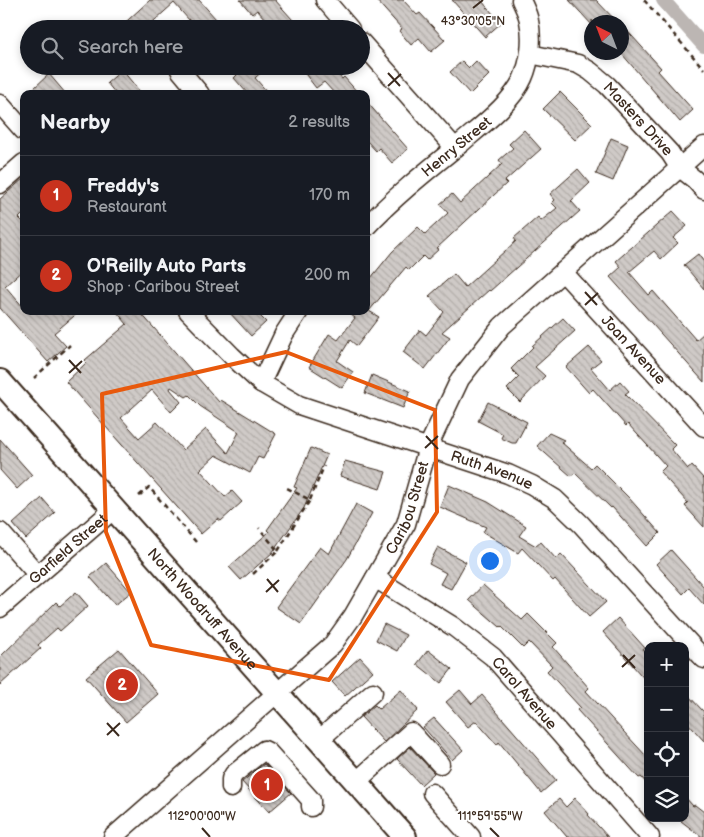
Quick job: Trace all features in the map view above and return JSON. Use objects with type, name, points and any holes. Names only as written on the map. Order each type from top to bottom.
[{"type":"main road","name":"North Woodruff Avenue","points":[[0,381],[405,837]]},
{"type":"street","points":[[325,0],[342,20]]},
{"type":"street","points":[[521,0],[529,22],[530,54]]},
{"type":"street","points":[[370,52],[455,148]]},
{"type":"street","name":"Henry Street","points":[[370,223],[386,205],[488,121],[510,98],[523,78],[530,54]]},
{"type":"street","name":"Masters Drive","points":[[530,54],[578,64],[590,71],[607,85],[664,146],[680,168],[704,190]]},
{"type":"street","points":[[184,75],[197,90]]},
{"type":"street","points":[[0,104],[20,126]]},
{"type":"street","name":"Caribou Street","points":[[113,837],[333,644],[353,616],[406,524],[428,447],[460,379],[480,352],[502,326],[704,146]]},
{"type":"street","points":[[0,184],[20,166]]},
{"type":"street","name":"Joan Avenue","points":[[564,272],[704,427]]},
{"type":"street","name":"Ruth Avenue","points":[[192,315],[232,356],[262,383],[299,405],[508,474],[532,485],[555,499],[581,524],[704,659]]},
{"type":"street","points":[[262,383],[284,334],[296,315]]},
{"type":"street","name":"Garfield Street","points":[[0,608],[114,509]]},
{"type":"street","points":[[0,532],[38,575]]},
{"type":"street","name":"Carol Avenue","points":[[375,578],[454,627],[493,657],[650,837]]},
{"type":"street","points":[[319,740],[373,692]]},
{"type":"street","points":[[356,782],[411,732],[440,764]]},
{"type":"street","points":[[231,788],[231,779],[234,774],[264,750],[308,795],[311,800],[311,806]]},
{"type":"street","points":[[432,793],[471,837]]},
{"type":"path","points":[[644,0],[704,69]]},
{"type":"path","points":[[34,378],[70,346]]},
{"type":"path","points":[[253,574],[278,550],[310,500],[324,466]]},
{"type":"path","points":[[139,496],[149,487],[196,542]]},
{"type":"path","points":[[285,487],[310,500]]},
{"type":"path","points":[[258,528],[278,550]]},
{"type":"highlighted area","points":[[286,352],[435,410],[437,512],[329,680],[151,645],[106,532],[102,394]]},
{"type":"building","points":[[150,0],[199,0],[217,20],[189,20],[174,3],[155,20],[128,20]]},
{"type":"building","points":[[240,0],[275,0],[293,20],[266,20],[257,10],[252,14]]},
{"type":"building","points":[[376,0],[403,0],[417,15],[420,13],[445,40],[431,52],[419,38],[411,45],[399,31],[402,29]]},
{"type":"building","points":[[452,0],[481,0],[501,23],[485,37]]},
{"type":"building","points":[[569,0],[596,0],[610,15],[584,15]]},
{"type":"building","points":[[629,33],[661,68],[658,71],[693,110],[680,122],[627,60],[629,60]]},
{"type":"building","points":[[462,61],[469,68],[476,61],[489,75],[470,94],[450,72]]},
{"type":"building","points":[[50,75],[63,90],[36,90],[34,88]]},
{"type":"building","points":[[116,75],[126,75],[139,90],[113,90],[107,83]]},
{"type":"building","points":[[237,75],[258,75],[255,78],[266,90],[244,90],[234,78]]},
{"type":"building","points":[[306,75],[339,75],[342,79],[344,77],[355,90],[331,90],[324,82],[316,88]]},
{"type":"building","points":[[560,92],[592,124],[575,140],[543,109]]},
{"type":"building","points":[[370,106],[408,149],[392,163],[379,148],[376,151],[370,144]]},
{"type":"building","points":[[524,130],[541,149],[505,181],[507,183],[437,248],[439,249],[427,260],[423,256],[409,270],[406,267],[370,310],[370,279],[392,252],[418,227],[425,234],[448,213],[440,204],[452,194],[460,203],[502,164],[499,160],[513,148],[509,144]]},
{"type":"building","points":[[611,138],[628,145],[613,181],[596,174]]},
{"type":"building","points":[[578,169],[590,183],[571,201],[580,211],[442,332],[450,337],[425,369],[403,352],[420,330],[426,335],[444,312],[429,296],[454,274],[465,287],[516,241],[514,238],[538,217],[541,221],[557,208],[552,203],[555,200],[550,194]]},
{"type":"building","points":[[20,182],[20,273],[5,286],[20,303],[20,315],[75,315],[54,333],[66,346],[48,362],[0,308],[0,199]]},
{"type":"building","points":[[673,211],[687,226],[673,238],[678,243],[661,259],[654,251],[629,272],[649,295],[653,291],[696,340],[704,333],[704,382],[610,277],[621,267],[616,261]]},
{"type":"building","points":[[698,254],[704,262],[704,289],[684,265]]},
{"type":"building","points":[[370,312],[379,317],[357,346],[350,340],[337,361],[353,372],[342,388],[309,367],[329,334],[338,340],[355,318],[351,315],[370,315]]},
{"type":"building","points":[[119,315],[143,315],[219,402],[221,400],[276,434],[263,459],[258,457],[250,473],[216,455],[200,470],[225,497],[232,491],[242,502],[221,521],[218,519],[201,534],[66,382],[87,362],[85,360],[127,324]],"holes":[[[171,387],[186,397],[189,395],[200,406],[239,432],[228,453],[206,429],[183,450],[157,422],[139,438],[121,418],[152,390],[171,412],[181,402],[170,389]]]},
{"type":"building","points":[[232,315],[259,315],[266,322],[251,336]]},
{"type":"building","points":[[563,318],[575,331],[535,367],[545,376],[520,402],[507,389],[519,377],[511,369],[532,346]]},
{"type":"building","points":[[589,347],[601,360],[591,368],[610,390],[620,381],[629,391],[625,394],[675,445],[671,449],[688,469],[692,466],[704,479],[704,527],[685,506],[688,503],[660,472],[666,466],[628,424],[626,426],[593,389],[589,393],[566,367]]},
{"type":"building","points":[[372,375],[410,391],[403,408],[365,393]]},
{"type":"building","points":[[488,402],[527,422],[516,443],[501,438],[503,434],[478,421]]},
{"type":"building","points":[[549,433],[564,440],[561,442],[591,468],[595,464],[660,533],[647,546],[612,507],[575,473],[571,476],[537,446]]},
{"type":"building","points":[[0,439],[32,475],[17,489],[0,470]]},
{"type":"building","points":[[311,448],[327,455],[304,508],[272,553],[241,580],[229,567],[269,532],[267,530],[297,488],[294,487]]},
{"type":"building","points":[[345,461],[386,472],[380,489],[340,476]]},
{"type":"building","points":[[449,485],[488,502],[526,526],[519,536],[536,546],[541,542],[556,559],[561,554],[606,602],[589,617],[555,579],[553,581],[522,548],[518,553],[483,532],[486,527],[440,507]]},
{"type":"building","points":[[42,498],[55,513],[26,539],[13,524]]},
{"type":"building","points":[[356,504],[372,513],[347,559],[301,624],[276,607],[320,547],[329,554]]},
{"type":"building","points":[[438,547],[466,562],[451,589],[440,584],[446,573],[429,564]]},
{"type":"building","points":[[671,550],[704,587],[704,605],[689,588],[683,594],[656,564]]},
{"type":"building","points":[[106,563],[131,592],[115,605],[90,577]]},
{"type":"building","points":[[483,585],[522,620],[528,614],[557,643],[553,647],[589,688],[586,691],[644,754],[644,780],[641,777],[639,778],[577,710],[580,707],[547,671],[552,666],[529,642],[523,648],[501,626],[469,600]]},
{"type":"building","points":[[76,592],[88,606],[60,631],[57,628],[38,645],[41,648],[0,685],[0,657],[56,602],[60,606]]},
{"type":"building","points":[[618,618],[644,647],[644,678],[603,632]]},
{"type":"building","points":[[384,624],[406,635],[397,651],[376,640]]},
{"type":"building","points":[[119,649],[158,694],[126,722],[86,677]]},
{"type":"building","points":[[428,650],[452,669],[441,683],[417,664]]},
{"type":"building","points":[[360,657],[373,671],[345,696],[332,682]]},
{"type":"building","points":[[401,690],[418,710],[384,742],[361,717],[375,705],[379,709]]},
{"type":"building","points":[[460,690],[472,704],[482,695],[556,780],[541,793],[499,742],[497,745],[476,721],[468,727],[446,702]]},
{"type":"building","points":[[689,696],[704,712],[704,741],[689,724]]},
{"type":"building","points":[[434,718],[463,750],[452,760],[423,727]]},
{"type":"building","points":[[410,747],[434,773],[421,785],[397,759]]},
{"type":"building","points":[[264,764],[291,793],[269,812],[242,782]]},
{"type":"building","points":[[575,798],[608,837],[567,837],[545,811],[559,799],[566,807]]},
{"type":"building","points":[[689,802],[704,812],[704,837],[682,822],[689,822]]},
{"type":"waterway","points":[[663,0],[704,46]]},
{"type":"place","name":"O'Reilly Auto Parts","points":[[122,685]]},
{"type":"place","name":"Freddy's","points":[[267,785]]}]
